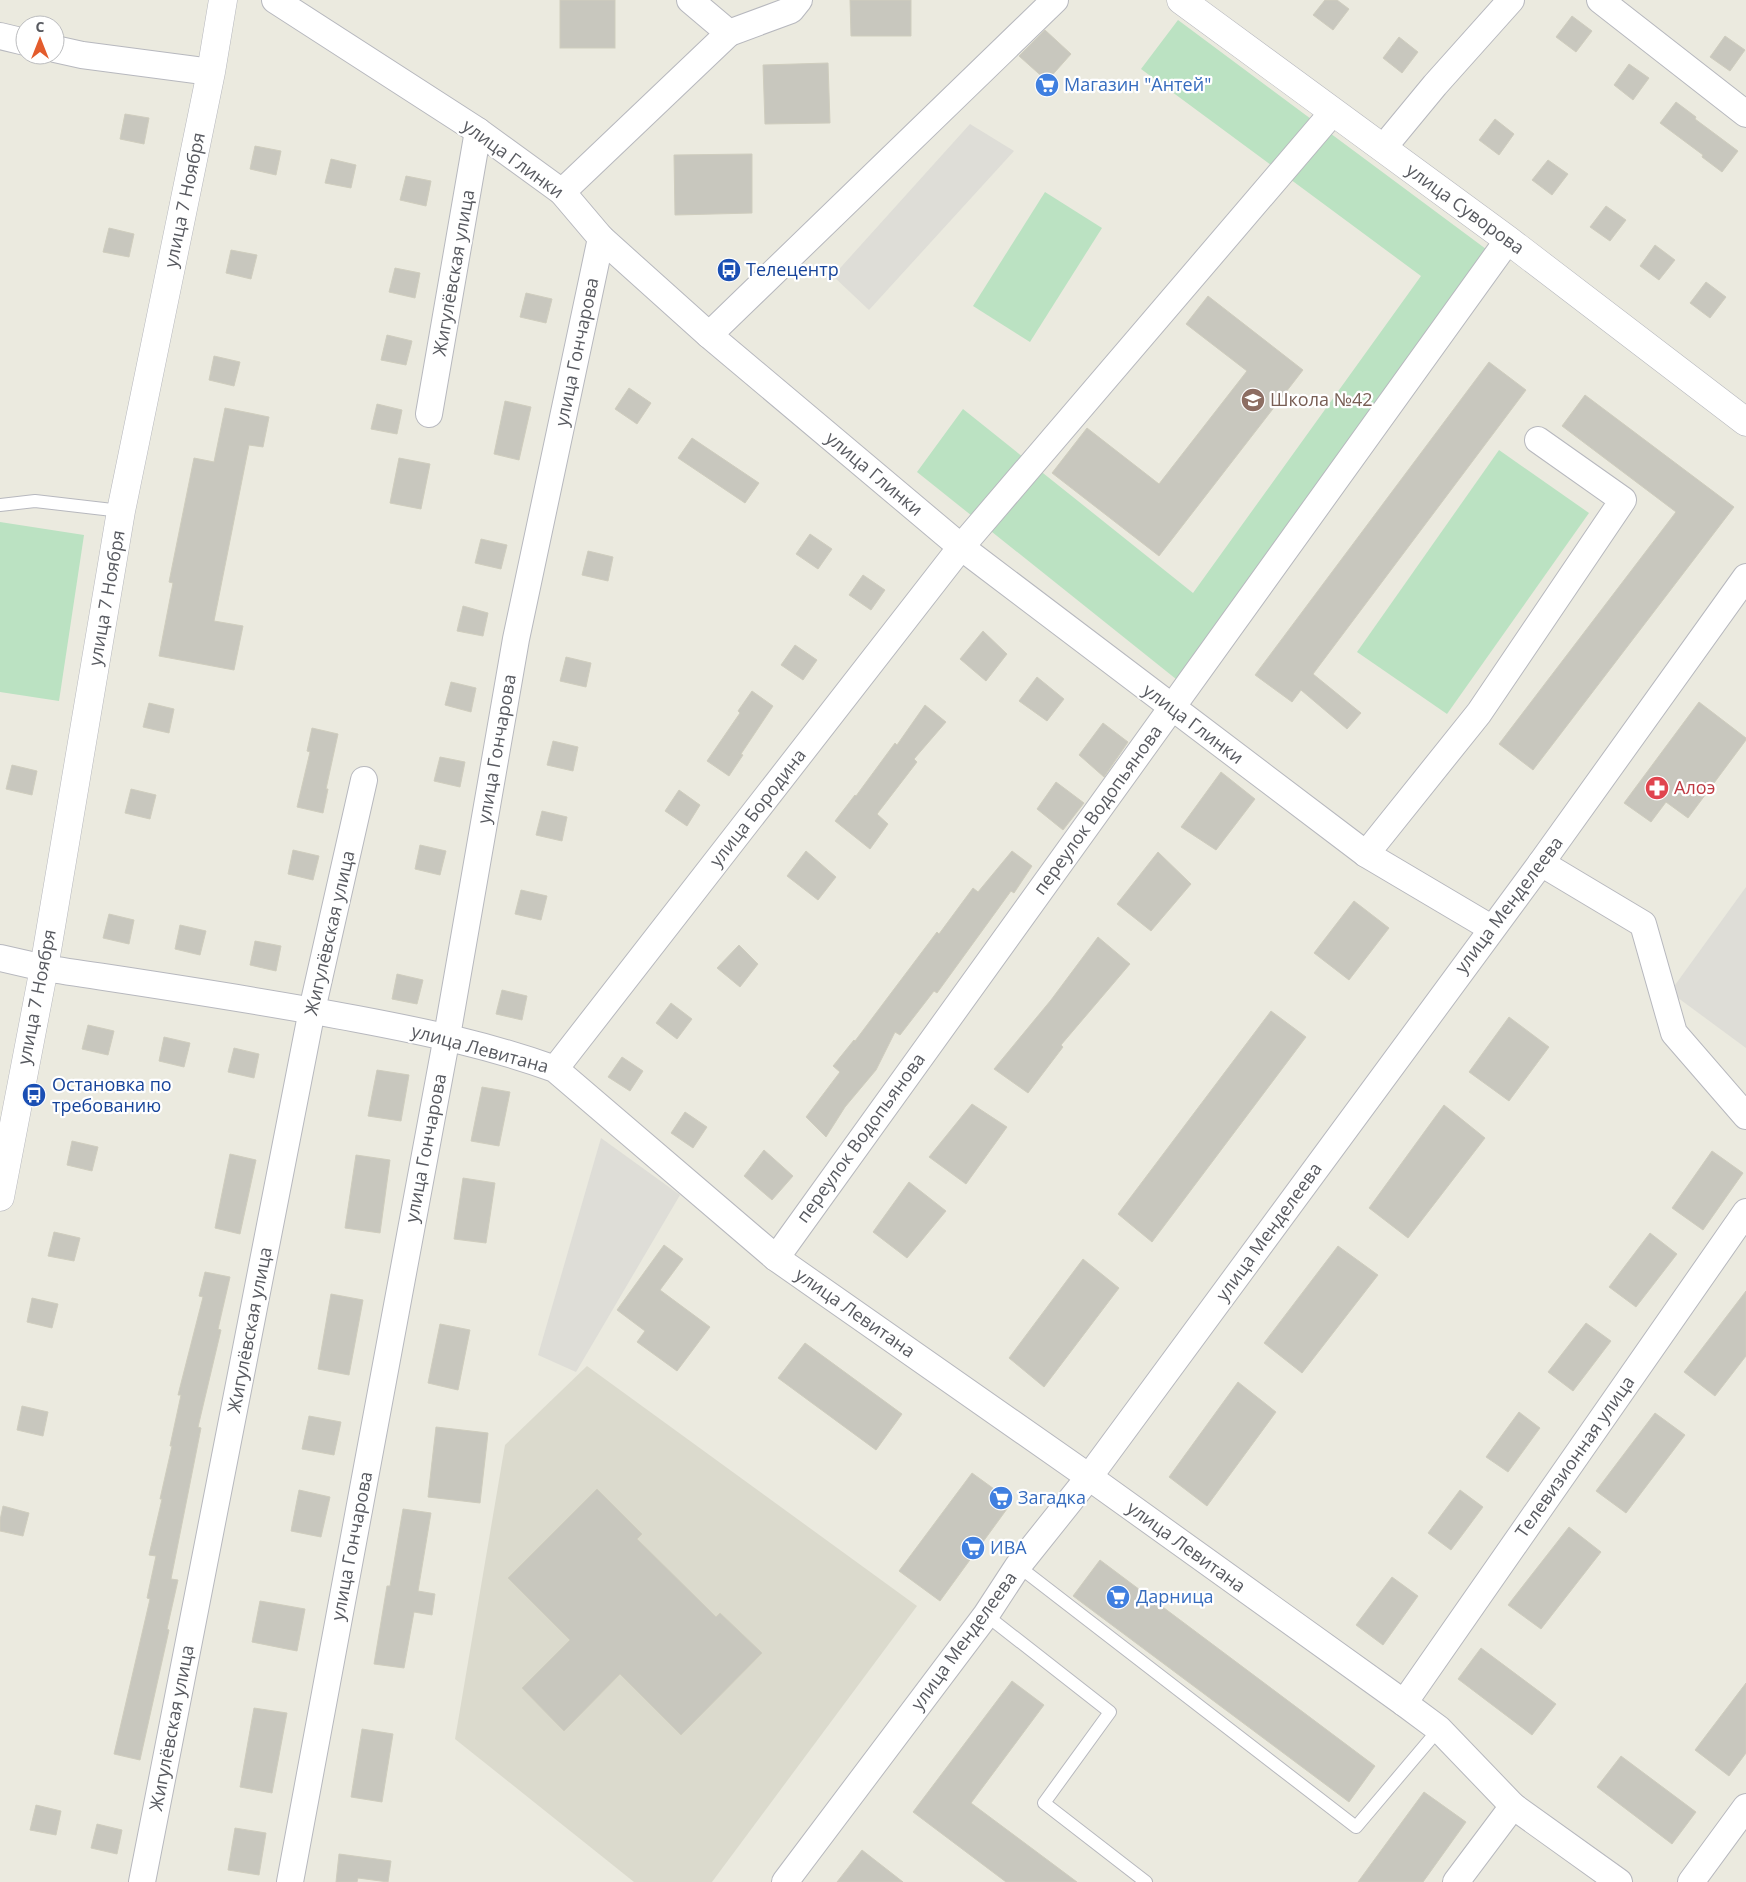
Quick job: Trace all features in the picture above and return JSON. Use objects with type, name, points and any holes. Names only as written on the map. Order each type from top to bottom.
[{"type":"street","name":"улица 7 Ноября","points":[[0,1197],[44,968],[121,511],[211,72],[223,0]]},
{"type":"street","name":"улица Глинки","points":[[275,0],[478,132],[562,192],[601,238],[709,335],[960,547],[1366,854],[1491,928]]},
{"type":"street","points":[[690,0],[728,33]]},
{"type":"street","points":[[562,192],[728,33],[791,10],[799,0]]},
{"type":"street","name":"улица Суворова","points":[[1181,0],[1508,240],[1746,422]]},
{"type":"street","points":[[1383,148],[1511,0]]},
{"type":"street","points":[[1600,0],[1746,114]]},
{"type":"street","points":[[709,335],[1051,1]]},
{"type":"street","points":[[0,36],[15,40]]},
{"type":"street","points":[[65,52],[82,56],[211,72]]},
{"type":"street","name":"улица Бородина","points":[[555,1069],[960,547],[1333,112]]},
{"type":"street","name":"Жигулёвская улица","points":[[429,414],[478,132]]},
{"type":"street","name":"улица Гончарова","points":[[290,1882],[447,1036],[516,639],[601,238]]},
{"type":"street","name":"переулок Водопьянова","points":[[776,1258],[1508,240]]},
{"type":"street","points":[[1366,854],[1479,713],[1623,500],[1538,440]]},
{"type":"street","name":"улица Менделеева","points":[[786,1882],[986,1615],[1018,1566],[1088,1477],[1491,928],[1541,863],[1746,577]]},
{"type":"street","name":"Жигулёвская улица","points":[[142,1882],[312,1010],[364,780]]},
{"type":"street","points":[[1541,863],[1643,924],[1674,1032],[1746,1116]]},
{"type":"street","name":"улица Левитана","points":[[0,958],[44,968],[312,1010],[447,1036],[514,1054],[555,1069],[776,1258],[1088,1477],[1404,1703],[1439,1729],[1513,1806],[1619,1882]]},
{"type":"street","name":"Телевизионная улица","points":[[1404,1703],[1746,1212]]},
{"type":"street","points":[[1456,1882],[1513,1806]]},
{"type":"street","points":[[1691,1882],[1746,1808]]},
{"type":"lane","points":[[0,505],[35,501],[121,511]]},
{"type":"lane","points":[[1018,1566],[1356,1827],[1439,1729]]},
{"type":"lane","points":[[986,1615],[1110,1712],[1044,1803],[1146,1882]]},
{"type":"shaded area","points":[[970,124],[1014,151],[869,310],[833,276]]},
{"type":"shaded area","points":[[1746,887],[1746,1048],[1670,992]]},
{"type":"shaded area","points":[[601,1138],[680,1195],[576,1372],[538,1355]]},
{"type":"shaded area","points":[[587,1366],[917,1606],[712,1882],[634,1882],[455,1739],[505,1445]]},
{"type":"green space","points":[[1178,20],[1490,252],[1176,679],[917,472],[963,409],[1193,593],[1421,276],[1141,69]]},
{"type":"green space","points":[[1045,192],[1102,228],[1030,342],[973,306]]},
{"type":"green space","points":[[1499,450],[1589,513],[1447,714],[1357,652]]},
{"type":"green space","points":[[0,522],[84,535],[59,701],[0,692]]},
{"type":"building","points":[[560,0],[615,0],[615,48],[560,48]]},
{"type":"building","points":[[850,0],[911,0],[911,36],[851,36]]},
{"type":"building","points":[[1325,0],[1337,0],[1349,9],[1333,30],[1313,15]]},
{"type":"building","points":[[1572,16],[1592,31],[1576,52],[1556,37]]},
{"type":"building","points":[[1045,30],[1071,54],[1047,81],[1019,56]]},
{"type":"building","points":[[1725,36],[1745,50],[1730,71],[1710,57]]},
{"type":"building","points":[[1399,37],[1418,52],[1402,73],[1383,58]]},
{"type":"building","points":[[828,63],[830,123],[765,124],[763,65]]},
{"type":"building","points":[[1629,64],[1649,78],[1633,100],[1614,85]]},
{"type":"building","points":[[1676,102],[1696,117],[1695,119],[1738,151],[1722,172],[1702,157],[1703,155],[1660,123]]},
{"type":"building","points":[[125,114],[149,118],[144,144],[120,139]]},
{"type":"building","points":[[1495,119],[1514,134],[1499,155],[1479,140]]},
{"type":"building","points":[[255,146],[281,151],[276,175],[250,169]]},
{"type":"building","points":[[752,154],[752,213],[675,215],[674,155]]},
{"type":"building","points":[[331,159],[356,165],[351,188],[325,183]]},
{"type":"building","points":[[1548,160],[1568,174],[1552,195],[1532,180]]},
{"type":"building","points":[[406,176],[431,181],[426,206],[400,200]]},
{"type":"building","points":[[1606,206],[1626,220],[1610,241],[1590,227]]},
{"type":"building","points":[[109,228],[134,234],[129,257],[103,252]]},
{"type":"building","points":[[1655,245],[1675,260],[1659,280],[1640,266]]},
{"type":"building","points":[[231,250],[257,255],[251,279],[226,273]]},
{"type":"building","points":[[395,268],[420,273],[415,298],[389,292]]},
{"type":"building","points":[[1706,282],[1726,297],[1710,318],[1690,303]]},
{"type":"building","points":[[526,293],[552,299],[546,323],[520,317]]},
{"type":"building","name":"Школа №42","points":[[1208,296],[1303,370],[1159,556],[1052,473],[1087,428],[1159,484],[1247,371],[1186,324]]},
{"type":"building","points":[[387,335],[412,341],[406,365],[381,360]]},
{"type":"building","points":[[214,356],[240,362],[234,386],[209,380]]},
{"type":"building","points":[[1489,362],[1526,390],[1313,674],[1361,713],[1347,729],[1301,690],[1292,702],[1255,675]]},
{"type":"building","points":[[629,388],[651,403],[637,424],[615,409]]},
{"type":"building","points":[[1585,395],[1734,507],[1533,770],[1499,744],[1676,512],[1562,426]]},
{"type":"building","points":[[505,401],[531,407],[519,460],[494,454]]},
{"type":"building","points":[[377,404],[402,410],[397,434],[371,429]]},
{"type":"building","points":[[225,408],[269,417],[263,447],[249,445],[214,621],[243,626],[234,670],[159,656],[173,583],[169,582],[194,458],[214,462]]},
{"type":"building","points":[[692,438],[759,483],[745,503],[678,458]]},
{"type":"building","points":[[399,458],[430,464],[421,509],[390,503]]},
{"type":"building","points":[[810,534],[832,549],[818,569],[796,554]]},
{"type":"building","points":[[481,539],[507,545],[501,569],[475,563]]},
{"type":"building","points":[[588,551],[613,557],[608,581],[582,575]]},
{"type":"building","points":[[863,575],[885,590],[871,610],[849,595]]},
{"type":"building","points":[[463,606],[488,613],[483,636],[457,631]]},
{"type":"building","points":[[983,631],[1007,654],[986,681],[960,659]]},
{"type":"building","points":[[795,645],[817,660],[803,680],[781,665]]},
{"type":"building","points":[[566,657],[591,663],[586,687],[560,681]]},
{"type":"building","points":[[1037,677],[1064,699],[1047,721],[1019,701]]},
{"type":"building","points":[[451,682],[476,688],[471,712],[445,705]]},
{"type":"building","points":[[752,691],[773,706],[741,754],[743,755],[729,776],[707,761],[740,713],[738,711]]},
{"type":"building","points":[[1699,702],[1746,738],[1746,740],[1688,818],[1666,802],[1651,822],[1624,803]]},
{"type":"building","points":[[149,703],[174,709],[169,733],[143,727]]},
{"type":"building","points":[[925,705],[946,722],[914,759],[917,762],[877,814],[888,824],[870,849],[835,821],[895,743],[897,745]]},
{"type":"building","points":[[1103,723],[1128,742],[1104,777],[1079,755]]},
{"type":"building","points":[[312,728],[338,734],[326,789],[328,789],[323,813],[297,807],[310,752],[307,751]]},
{"type":"building","points":[[553,741],[578,747],[573,771],[547,765]]},
{"type":"building","points":[[440,757],[465,762],[460,787],[434,781]]},
{"type":"building","points":[[12,765],[37,771],[32,795],[6,789]]},
{"type":"building","points":[[1221,772],[1255,799],[1216,850],[1181,827]]},
{"type":"building","points":[[1056,782],[1084,803],[1063,830],[1037,809]]},
{"type":"building","points":[[131,789],[156,795],[150,819],[125,813]]},
{"type":"building","points":[[679,790],[700,805],[687,826],[665,811]]},
{"type":"building","points":[[542,811],[567,817],[562,841],[536,835]]},
{"type":"building","points":[[420,845],[446,851],[440,875],[415,869]]},
{"type":"building","points":[[293,850],[319,856],[313,880],[288,874]]},
{"type":"building","points":[[806,851],[836,877],[818,900],[787,876]]},
{"type":"building","points":[[1012,851],[1032,866],[1014,893],[1011,891],[937,993],[934,991],[900,1035],[895,1032],[876,1070],[845,1107],[826,1137],[806,1117],[840,1072],[833,1066],[855,1041],[937,932],[939,934],[973,888],[978,892]]},
{"type":"building","points":[[1158,852],[1191,884],[1151,931],[1117,904]]},
{"type":"building","points":[[521,890],[547,896],[541,920],[515,914]]},
{"type":"building","points":[[1354,901],[1389,928],[1349,980],[1314,953]]},
{"type":"building","points":[[109,914],[134,920],[129,944],[103,938]]},
{"type":"building","points":[[180,925],[206,931],[200,955],[175,949]]},
{"type":"building","points":[[1098,937],[1130,964],[1061,1045],[1063,1047],[1028,1093],[994,1069],[1051,1000]]},
{"type":"building","points":[[255,941],[281,946],[276,971],[250,965]]},
{"type":"building","points":[[739,945],[758,964],[740,987],[717,968]]},
{"type":"building","points":[[397,974],[423,980],[417,1004],[392,999]]},
{"type":"building","points":[[502,990],[527,996],[522,1020],[496,1014]]},
{"type":"building","points":[[671,1003],[692,1019],[677,1039],[656,1023]]},
{"type":"building","points":[[1271,1011],[1306,1037],[1152,1242],[1118,1214]]},
{"type":"building","points":[[1509,1017],[1549,1047],[1509,1101],[1469,1072]]},
{"type":"building","points":[[88,1025],[114,1031],[108,1055],[82,1049]]},
{"type":"building","points":[[164,1037],[190,1043],[184,1067],[159,1061]]},
{"type":"building","points":[[234,1048],[259,1054],[254,1078],[228,1072]]},
{"type":"building","points":[[622,1057],[643,1071],[630,1091],[608,1077]]},
{"type":"building","points":[[377,1070],[409,1075],[401,1121],[368,1116]]},
{"type":"building","points":[[482,1087],[510,1092],[499,1146],[471,1141]]},
{"type":"building","points":[[972,1104],[1007,1127],[966,1184],[929,1157]]},
{"type":"building","points":[[1444,1105],[1485,1138],[1408,1238],[1369,1208]]},
{"type":"building","points":[[685,1112],[707,1127],[693,1148],[671,1133]]},
{"type":"building","points":[[72,1141],[98,1147],[92,1171],[67,1165]]},
{"type":"building","points":[[764,1150],[793,1176],[772,1200],[744,1176]]},
{"type":"building","points":[[1712,1151],[1743,1173],[1703,1230],[1672,1208]]},
{"type":"building","points":[[230,1154],[256,1160],[240,1234],[215,1228]]},
{"type":"building","points":[[356,1155],[390,1160],[380,1233],[345,1228]]},
{"type":"building","points":[[463,1178],[495,1183],[486,1243],[454,1239]]},
{"type":"building","points":[[909,1182],[946,1211],[907,1258],[873,1232]]},
{"type":"building","points":[[54,1232],[80,1238],[74,1261],[48,1256]]},
{"type":"building","points":[[1650,1233],[1677,1254],[1636,1307],[1609,1287]]},
{"type":"building","points":[[664,1245],[683,1259],[660,1290],[710,1327],[677,1371],[637,1342],[645,1331],[617,1310]]},
{"type":"building","points":[[1338,1246],[1378,1275],[1302,1373],[1264,1343]]},
{"type":"building","points":[[1083,1259],[1119,1288],[1044,1387],[1009,1358]]},
{"type":"building","points":[[205,1272],[230,1277],[218,1329],[221,1330],[198,1427],[201,1428],[171,1579],[178,1580],[167,1629],[169,1630],[140,1760],[114,1754],[150,1599],[147,1598],[156,1556],[149,1555],[172,1446],[170,1446],[181,1395],[178,1395],[203,1297],[199,1296]]},
{"type":"building","points":[[1746,1291],[1746,1356],[1715,1396],[1684,1372]]},
{"type":"building","points":[[331,1294],[363,1300],[349,1375],[318,1369]]},
{"type":"building","points":[[32,1298],[58,1304],[52,1328],[27,1322]]},
{"type":"building","points":[[1586,1323],[1611,1341],[1573,1391],[1548,1372]]},
{"type":"building","points":[[440,1324],[470,1330],[458,1390],[428,1383]]},
{"type":"building","points":[[805,1343],[902,1414],[876,1450],[778,1378]]},
{"type":"building","points":[[1238,1382],[1276,1412],[1207,1506],[1169,1477]]},
{"type":"building","points":[[22,1406],[48,1412],[43,1436],[17,1430]]},
{"type":"building","points":[[1519,1412],[1540,1428],[1508,1472],[1486,1457]]},
{"type":"building","points":[[1655,1413],[1685,1435],[1626,1513],[1596,1491]]},
{"type":"building","points":[[309,1416],[341,1422],[334,1455],[302,1449]]},
{"type":"building","points":[[436,1427],[488,1433],[480,1503],[428,1497]]},
{"type":"building","points":[[972,1473],[1012,1502],[940,1601],[899,1571]]},
{"type":"building","points":[[597,1489],[642,1534],[637,1539],[716,1617],[720,1613],[762,1653],[681,1735],[620,1674],[564,1731],[522,1688],[570,1640],[508,1578]]},
{"type":"building","points":[[299,1490],[330,1497],[321,1537],[291,1531]]},
{"type":"building","points":[[1460,1490],[1483,1507],[1451,1550],[1428,1533]]},
{"type":"building","points":[[3,1506],[29,1513],[23,1536],[0,1531]]},
{"type":"building","points":[[403,1509],[431,1513],[418,1591],[435,1594],[432,1615],[414,1612],[404,1668],[374,1664],[387,1586],[390,1586]]},
{"type":"building","points":[[1569,1527],[1601,1552],[1541,1629],[1508,1605]]},
{"type":"building","points":[[1100,1560],[1375,1766],[1349,1802],[1073,1596]]},
{"type":"building","points":[[1392,1577],[1418,1596],[1383,1645],[1356,1625]]},
{"type":"building","points":[[260,1601],[305,1609],[297,1651],[252,1642]]},
{"type":"building","points":[[1481,1648],[1556,1704],[1532,1735],[1458,1679]]},
{"type":"building","points":[[1012,1681],[1044,1705],[971,1803],[1077,1882],[1006,1882],[913,1812]]},
{"type":"building","points":[[1746,1683],[1746,1753],[1729,1776],[1695,1750]]},
{"type":"building","points":[[254,1708],[287,1713],[272,1793],[240,1787]]},
{"type":"building","points":[[362,1729],[393,1734],[382,1802],[351,1797]]},
{"type":"building","points":[[1621,1756],[1696,1812],[1672,1844],[1597,1787]]},
{"type":"building","points":[[1424,1792],[1466,1822],[1423,1882],[1358,1882]]},
{"type":"building","points":[[36,1805],[61,1811],[56,1835],[30,1830]]},
{"type":"building","points":[[97,1824],[122,1830],[117,1854],[91,1848]]},
{"type":"building","points":[[235,1828],[266,1833],[259,1875],[228,1870]]},
{"type":"building","points":[[862,1850],[903,1882],[837,1882]]},
{"type":"building","points":[[339,1854],[391,1861],[388,1882],[358,1878],[357,1882],[336,1882]]},
{"type":"place","name":"Магазин \"Антей\"","points":[[1047,85]]},
{"type":"place","name":"Телецентр","points":[[729,270]]},
{"type":"place","name":"Школа №42","points":[[1253,400]]},
{"type":"place","name":"Алоэ","points":[[1657,788]]},
{"type":"place","name":"Остановка по требованию","points":[[34,1095]]},
{"type":"place","name":"Загадка","points":[[1001,1498]]},
{"type":"place","name":"ИВА","points":[[973,1548]]},
{"type":"place","name":"Дарница","points":[[1118,1597]]}]
